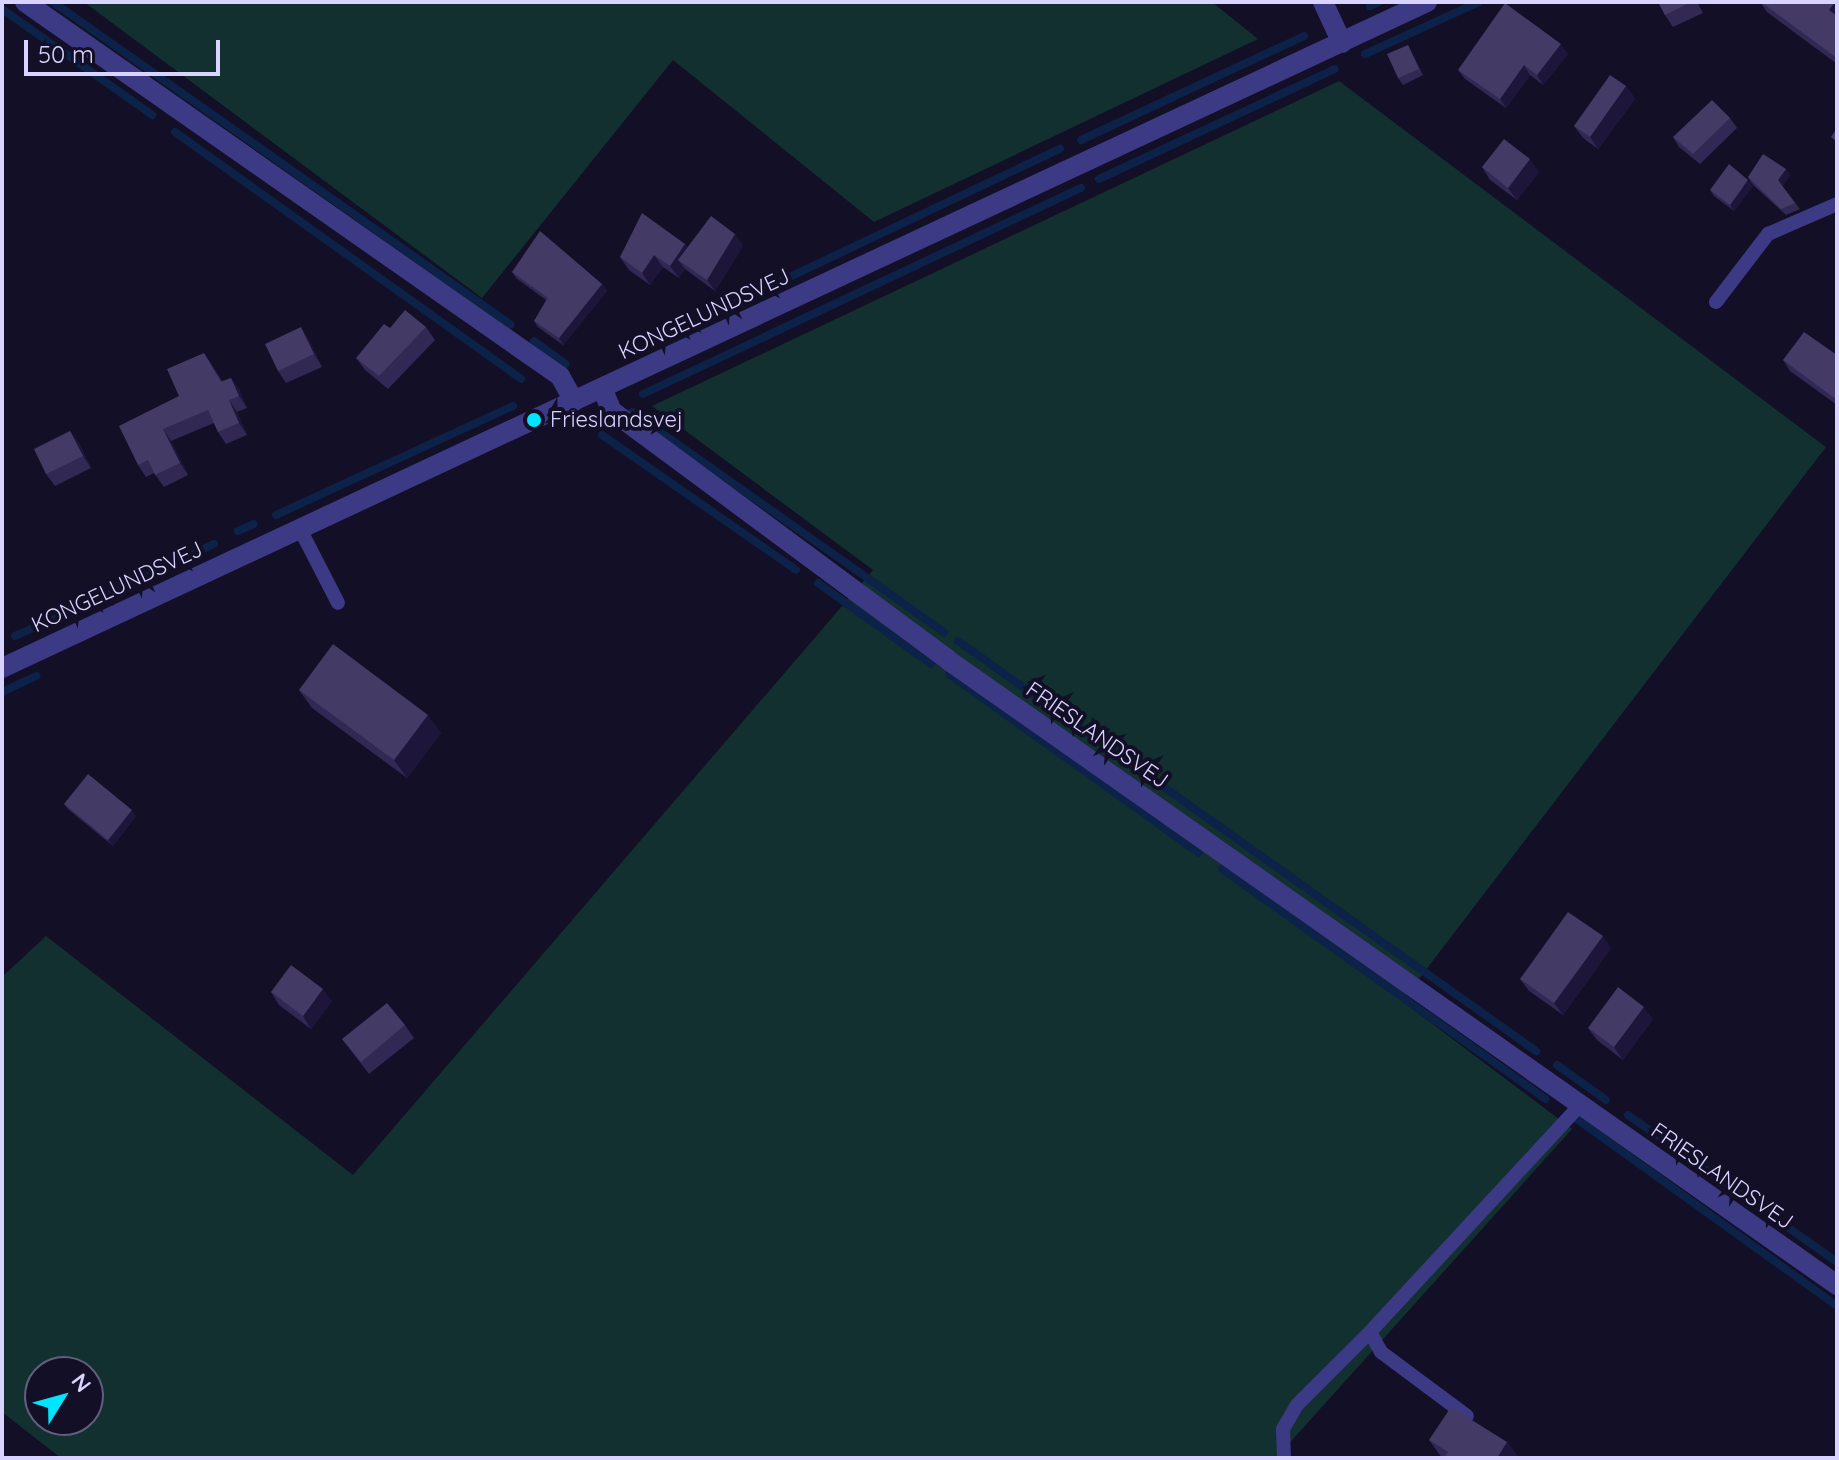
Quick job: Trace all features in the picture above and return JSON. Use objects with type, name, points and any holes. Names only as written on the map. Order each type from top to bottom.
[{"type":"street","points":[[25,2],[560,376],[574,401]]},
{"type":"street","points":[[1323,2],[1342,43]]},
{"type":"street","name":"KONGELUNDSVEJ","points":[[2,668],[1427,2]]},
{"type":"street","name":"FRIESLANDSVEJ","points":[[602,388],[612,411],[948,660],[1837,1285]]},
{"type":"lane","points":[[1716,302],[1768,234],[1837,204]]},
{"type":"lane","points":[[300,529],[338,603]]},
{"type":"lane","points":[[1284,1458],[1283,1429],[1297,1405],[1370,1332],[1580,1105]]},
{"type":"lane","points":[[1370,1332],[1381,1352],[1467,1416]]},
{"type":"green space","points":[[84,2],[1212,2],[1258,39],[874,222],[673,60],[482,298]]},
{"type":"green space","points":[[1339,81],[1826,447],[1402,1001],[1572,1129],[1276,1458],[61,1458],[33,1436],[104,1436],[104,1356],[24,1356],[24,1429],[2,1412],[2,977],[46,936],[353,1175],[873,570],[652,406]]},
{"type":"building","points":[[1658,2],[1691,2],[1665,15]]},
{"type":"building","points":[[1761,2],[1835,2],[1829,10],[1837,16],[1837,58]]},
{"type":"building","points":[[1505,3],[1561,44],[1537,75],[1524,65],[1500,99],[1458,70]]},
{"type":"building","points":[[1408,45],[1419,69],[1398,78],[1387,54]]},
{"type":"building","points":[[1610,75],[1626,86],[1590,137],[1574,126]]},
{"type":"building","points":[[1712,100],[1730,118],[1693,154],[1673,137]]},
{"type":"building","points":[[1837,128],[1837,142],[1831,137]]},
{"type":"building","points":[[1504,139],[1530,159],[1508,188],[1482,167]]},
{"type":"building","points":[[1763,154],[1786,169],[1778,180],[1795,203],[1781,209],[1748,177]]},
{"type":"building","points":[[1729,164],[1748,180],[1730,205],[1710,190]]},
{"type":"building","points":[[642,213],[685,244],[670,266],[654,255],[642,273],[620,257]]},
{"type":"building","points":[[711,216],[735,234],[707,280],[678,260]]},
{"type":"building","points":[[540,231],[602,284],[559,338],[534,321],[548,298],[512,272]]},
{"type":"building","points":[[405,310],[426,327],[379,376],[356,358],[384,324],[390,328]]},
{"type":"building","points":[[301,327],[314,354],[278,371],[265,344]]},
{"type":"building","points":[[1804,332],[1837,355],[1837,400],[1783,360]]},
{"type":"building","points":[[204,353],[221,382],[231,378],[239,396],[229,400],[239,423],[218,432],[208,410],[163,429],[180,463],[155,475],[148,460],[138,465],[119,426],[179,396],[167,369]]},
{"type":"building","points":[[70,431],[83,456],[46,474],[34,449]]},
{"type":"building","points":[[333,644],[428,715],[394,760],[299,690]]},
{"type":"building","points":[[88,774],[132,810],[108,840],[64,804]]},
{"type":"building","points":[[1568,912],[1603,936],[1554,1003],[1520,979]]},
{"type":"building","points":[[291,965],[323,989],[303,1016],[271,992]]},
{"type":"building","points":[[1618,987],[1644,1007],[1614,1047],[1588,1028]]},
{"type":"building","points":[[387,1003],[405,1025],[361,1062],[342,1039]]},
{"type":"building","points":[[1451,1407],[1507,1442],[1497,1458],[1444,1458],[1448,1452],[1429,1440]]},
{"type":"waterway","points":[[53,2],[511,325]]},
{"type":"waterway","points":[[1370,6],[1379,2]]},
{"type":"waterway","points":[[1365,54],[1479,2]]},
{"type":"waterway","points":[[2,9],[152,115]]},
{"type":"waterway","points":[[1081,140],[1304,36]]},
{"type":"waterway","points":[[1099,179],[1335,69]]},
{"type":"waterway","points":[[175,132],[521,379]]},
{"type":"waterway","points":[[716,312],[1060,149]]},
{"type":"waterway","points":[[643,394],[1081,188]]},
{"type":"waterway","points":[[534,341],[566,364]]},
{"type":"waterway","points":[[276,515],[513,406]]},
{"type":"waterway","points":[[632,412],[944,632]]},
{"type":"waterway","points":[[602,435],[796,570]]},
{"type":"waterway","points":[[238,531],[254,524]]},
{"type":"waterway","points":[[95,601],[214,544]]},
{"type":"waterway","points":[[818,583],[931,664]]},
{"type":"waterway","points":[[55,619],[76,609]]},
{"type":"waterway","points":[[15,636],[33,628]]},
{"type":"waterway","points":[[958,641],[1536,1051]]},
{"type":"waterway","points":[[949,674],[1199,853]]},
{"type":"waterway","points":[[2,692],[37,676]]},
{"type":"waterway","points":[[1222,869],[1546,1099]]},
{"type":"waterway","points":[[1557,1065],[1606,1100]]},
{"type":"waterway","points":[[1628,1115],[1837,1262]]},
{"type":"waterway","points":[[1574,1117],[1837,1306]]},
{"type":"place","name":"Frieslandsvej","points":[[534,420]]}]
